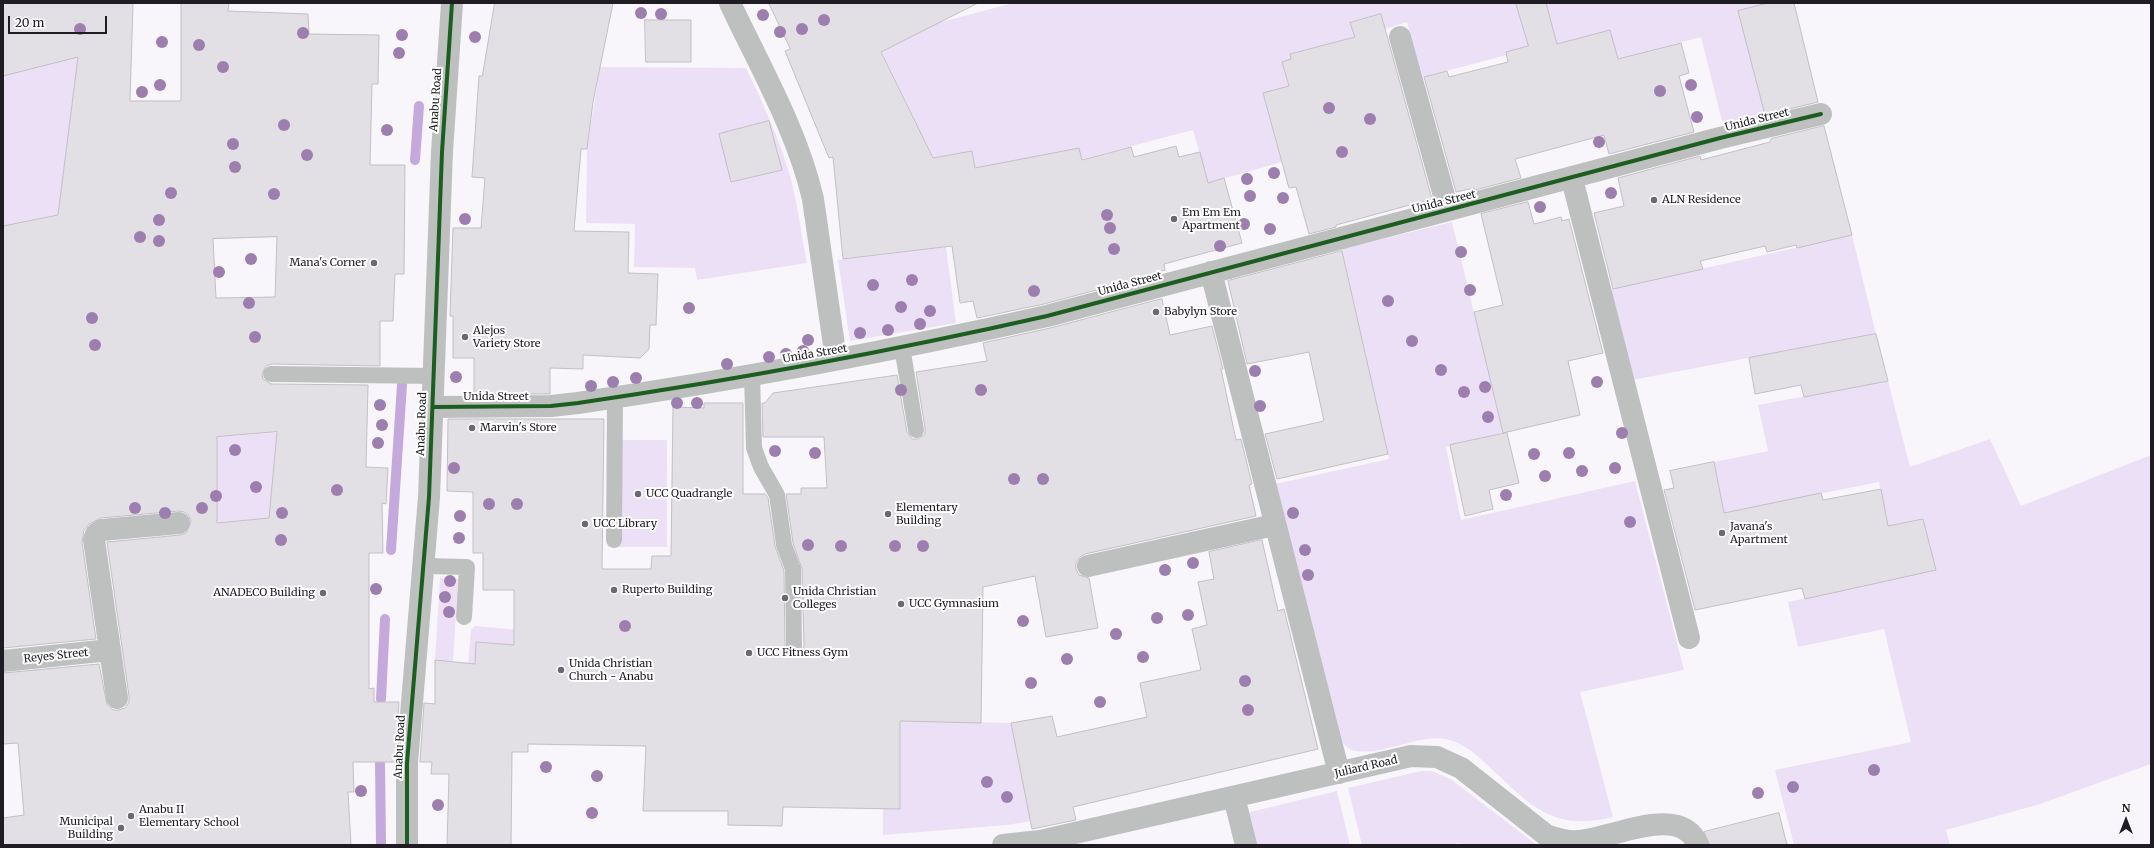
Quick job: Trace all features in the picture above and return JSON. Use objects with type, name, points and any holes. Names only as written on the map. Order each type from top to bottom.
[{"type":"street","name":"Anabu Road","points":[[407,845],[407,784],[411,705],[424,566],[432,406],[441,159],[452,3]]},
{"type":"street","points":[[730,3],[792,134],[808,176],[813,199],[836,359]]},
{"type":"street","points":[[1400,38],[1448,210]]},
{"type":"street","name":"Unida Street","points":[[432,406],[551,406],[615,398],[902,347],[1047,316],[1448,210],[1572,179],[1724,137],[1821,114]]},
{"type":"street","points":[[1572,179],[1689,638]]},
{"type":"street","points":[[1211,272],[1338,773]]},
{"type":"street","points":[[117,698],[94,540],[96,534],[102,530],[179,523]]},
{"type":"street","points":[[1088,566],[1274,525]]},
{"type":"street","name":"Reyes Street","points":[[3,661],[110,650]]},
{"type":"street","name":"Juliard Road","points":[[1003,845],[1040,841],[1411,756],[1437,757],[1462,768],[1546,835],[1562,841],[1596,839],[1662,823],[1675,824],[1685,828],[1696,838],[1698,845]]},
{"type":"street","points":[[1234,797],[1246,845]]},
{"type":"lane","points":[[902,347],[916,430]]},
{"type":"lane","points":[[270,374],[433,376]]},
{"type":"lane","points":[[752,374],[754,448],[761,467],[777,495],[784,545],[793,569],[794,646]]},
{"type":"lane","points":[[614,540],[615,398]]},
{"type":"lane","points":[[424,566],[467,567],[464,617]]},
{"type":"shaded area","points":[[1013,3],[1516,3],[1528,46],[1507,52],[1507,55],[1423,77],[1407,22],[1385,29],[1381,14],[1350,23],[1355,37],[1290,54],[1291,59],[1282,62],[1289,86],[1263,93],[1282,162],[1208,183],[1193,130],[1082,159],[1079,148],[976,171],[972,151],[933,158],[881,51],[934,24]]},
{"type":"shaded area","points":[[1546,3],[1768,3],[1738,11],[1765,115],[1723,125],[1701,37],[1618,59],[1557,45]]},
{"type":"shaded area","points":[[81,39],[58,215],[3,226],[3,101],[6,47],[22,71],[43,66],[57,41]]},
{"type":"shaded area","points":[[600,67],[746,68],[770,121],[786,162],[795,197],[807,263],[697,280],[695,268],[634,267],[635,224],[586,223],[587,149]]},
{"type":"shaded area","points":[[1452,222],[1503,433],[1446,447],[1461,520],[1635,481],[1684,670],[1580,692],[1613,817],[1591,821],[1572,821],[1555,817],[1527,801],[1480,758],[1462,745],[1451,740],[1435,738],[1411,742],[1386,749],[1362,752],[1351,750],[1343,743],[1275,484],[1389,459],[1342,249]]},
{"type":"shaded area","points":[[1852,235],[1876,334],[1632,380],[1608,290]]},
{"type":"shaded area","points":[[946,247],[956,323],[850,341],[838,260]]},
{"type":"shaded area","points":[[1888,381],[1910,467],[1990,439],[2021,506],[2151,455],[2151,764],[2037,805],[1946,830],[1950,845],[1794,845],[1775,770],[1911,742],[1884,629],[1798,647],[1788,602],[1935,570],[1923,519],[1888,526],[1879,482],[1724,513],[1714,462],[1768,451],[1758,405]]},
{"type":"shaded area","points":[[277,433],[269,518],[210,523],[217,480],[217,437]]},
{"type":"shaded area","name":"UCC Quadrangle","points":[[609,440],[667,440],[667,547],[608,547]]},
{"type":"shaded area","points":[[440,578],[458,579],[453,662],[435,660]]},
{"type":"shaded area","points":[[475,626],[520,630],[519,646],[476,642],[475,664],[468,663],[471,630]]},
{"type":"shaded area","points":[[883,720],[1011,723],[1031,821],[1007,825],[883,835]]},
{"type":"shaded area","points":[[1421,771],[1432,771],[1452,780],[1537,845],[1459,845],[1459,843],[1451,845],[1362,845],[1348,788]]},
{"type":"shaded area","points":[[1337,791],[1350,845],[1254,845],[1246,813]]},
{"type":"building","points":[[3,3],[133,3],[130,101],[181,101],[181,3],[229,3],[228,11],[308,14],[309,34],[379,35],[378,84],[372,84],[370,165],[405,165],[404,274],[395,274],[393,321],[380,321],[380,366],[271,364],[266,366],[262,374],[263,379],[271,384],[368,385],[366,467],[388,468],[386,504],[382,503],[383,553],[369,553],[369,689],[374,688],[374,702],[399,702],[395,762],[353,762],[354,792],[348,792],[351,845],[3,845],[3,818],[24,815],[18,743],[3,744],[3,673],[99,664],[107,705],[113,710],[125,708],[129,702],[129,696],[107,542],[180,535],[186,533],[191,522],[189,516],[184,512],[178,511],[101,518],[89,524],[84,530],[82,542],[96,639],[3,648],[3,226],[58,215],[78,57],[3,76]],"holes":[[[277,237],[275,297],[216,298],[213,239]],[[277,432],[269,518],[217,523],[217,437]]]},
{"type":"building","points":[[495,3],[613,3],[593,102],[587,149],[581,149],[574,231],[629,232],[628,273],[658,274],[656,325],[650,325],[649,349],[640,358],[583,355],[583,369],[550,368],[550,394],[474,394],[474,358],[453,358],[453,316],[450,316],[453,228],[481,228],[485,178],[472,177],[479,76],[482,76]]},
{"type":"building","points":[[769,3],[978,3],[881,52],[933,158],[972,151],[975,168],[1079,148],[1082,160],[1131,147],[1134,157],[1176,146],[1179,157],[1200,152],[1208,183],[1224,178],[1242,243],[1164,264],[1165,270],[1156,274],[1044,304],[977,318],[973,301],[960,303],[952,246],[843,259],[833,157],[829,158],[785,51],[790,49]]},
{"type":"building","points":[[1516,3],[1546,3],[1557,44],[1610,30],[1618,59],[1681,43],[1689,73],[1679,76],[1694,132],[1609,154],[1604,135],[1515,159],[1521,178],[1475,190],[1474,188],[1456,192],[1424,77],[1447,71],[1449,77],[1508,62],[1506,52],[1528,46]]},
{"type":"building","points":[[1768,3],[1794,3],[1818,102],[1765,115],[1738,11]]},
{"type":"building","points":[[1381,14],[1432,199],[1336,225],[1336,227],[1309,234],[1296,187],[1289,188],[1263,93],[1289,86],[1282,62],[1291,59],[1290,54],[1355,37],[1350,23]]},
{"type":"building","points":[[645,20],[691,20],[691,62],[646,62]]},
{"type":"building","points":[[769,121],[782,170],[731,182],[719,134]]},
{"type":"building","points":[[1824,126],[1852,235],[1797,248],[1796,245],[1767,252],[1765,246],[1700,261],[1703,269],[1613,289],[1594,213],[1624,206],[1618,178],[1700,156],[1701,160],[1770,142],[1771,139]]},
{"type":"building","points":[[1528,202],[1534,224],[1561,217],[1562,221],[1569,219],[1603,353],[1568,361],[1580,415],[1503,433],[1474,312],[1503,305],[1481,214]]},
{"type":"building","points":[[1342,251],[1388,454],[1277,479],[1265,434],[1324,421],[1309,352],[1247,364],[1228,281]]},
{"type":"building","points":[[1162,299],[1170,335],[1212,326],[1223,369],[1221,369],[1236,440],[1241,439],[1252,484],[1249,485],[1256,516],[1085,554],[1080,557],[1076,563],[1076,569],[1079,575],[1089,578],[1098,628],[1046,637],[1035,576],[983,587],[981,723],[900,721],[900,809],[783,807],[782,826],[728,825],[728,811],[643,811],[646,746],[528,744],[528,752],[512,752],[511,845],[447,845],[449,774],[431,774],[432,762],[420,762],[424,703],[435,704],[435,660],[475,664],[476,642],[514,645],[514,590],[483,590],[483,553],[473,553],[473,492],[447,491],[448,419],[604,419],[602,569],[651,569],[652,556],[671,556],[673,407],[704,408],[704,403],[743,403],[743,494],[765,494],[768,498],[775,546],[784,571],[785,647],[789,654],[795,655],[802,651],[804,646],[802,569],[793,543],[786,494],[801,494],[801,488],[827,488],[824,437],[763,437],[762,403],[765,403],[773,393],[897,375],[907,432],[912,439],[918,439],[925,434],[925,428],[916,372],[987,361],[983,343],[1050,328]]},
{"type":"building","points":[[1876,334],[1888,381],[1804,397],[1801,385],[1755,394],[1749,358]]},
{"type":"building","points":[[1507,433],[1519,483],[1489,490],[1493,509],[1465,516],[1450,445]]},
{"type":"building","points":[[1714,462],[1724,513],[1821,493],[1823,500],[1881,489],[1888,526],[1923,519],[1936,570],[1805,599],[1802,588],[1695,610],[1664,490],[1674,488],[1670,471]]},
{"type":"building","points":[[1262,540],[1278,611],[1284,609],[1318,749],[1073,807],[1076,820],[1032,829],[1011,723],[1052,716],[1057,737],[1147,717],[1140,683],[1201,670],[1192,629],[1207,625],[1198,582],[1214,579],[1209,552]]},
{"type":"building","points":[[1779,813],[1787,845],[1710,845],[1704,832]]},
{"type":"waterway","points":[[415,160],[419,106]]},
{"type":"waterway","points":[[391,550],[402,385]]},
{"type":"waterway","points":[[381,699],[385,619]]},
{"type":"waterway","points":[[380,763],[381,845]]},
{"type":"cycle path","points":[[407,845],[407,763],[429,497],[442,152],[452,3]]},
{"type":"cycle path","points":[[433,407],[551,406],[578,403],[696,385],[813,364],[989,329],[1047,316],[1720,138],[1821,114]]},
{"type":"place","name":"ALN Residence","points":[[1654,200]]},
{"type":"place","name":"Em Em Em Apartment","points":[[1174,219]]},
{"type":"place","name":"Mana's Corner","points":[[374,263]]},
{"type":"place","name":"Babylyn Store","points":[[1156,312]]},
{"type":"place","name":"Alejos Variety Store","points":[[465,337]]},
{"type":"place","name":"Marvin's Store","points":[[472,428]]},
{"type":"place","name":"UCC Quadrangle","points":[[638,494]]},
{"type":"place","name":"Elementary Building","points":[[888,514]]},
{"type":"place","name":"UCC Library","points":[[585,524]]},
{"type":"place","name":"Javana's Apartment","points":[[1722,533]]},
{"type":"place","name":"Ruperto Building","points":[[614,590]]},
{"type":"place","name":"ANADECO Building","points":[[323,593]]},
{"type":"place","name":"Unida Christian Colleges","points":[[785,598]]},
{"type":"place","name":"UCC Gymnasium","points":[[901,604]]},
{"type":"place","name":"UCC Fitness Gym","points":[[749,653]]},
{"type":"place","name":"Unida Christian Church - Anabu","points":[[561,670]]},
{"type":"place","name":"Anabu II Elementary School","points":[[131,816]]},
{"type":"place","name":"Municipal Building","points":[[121,828]]}]
